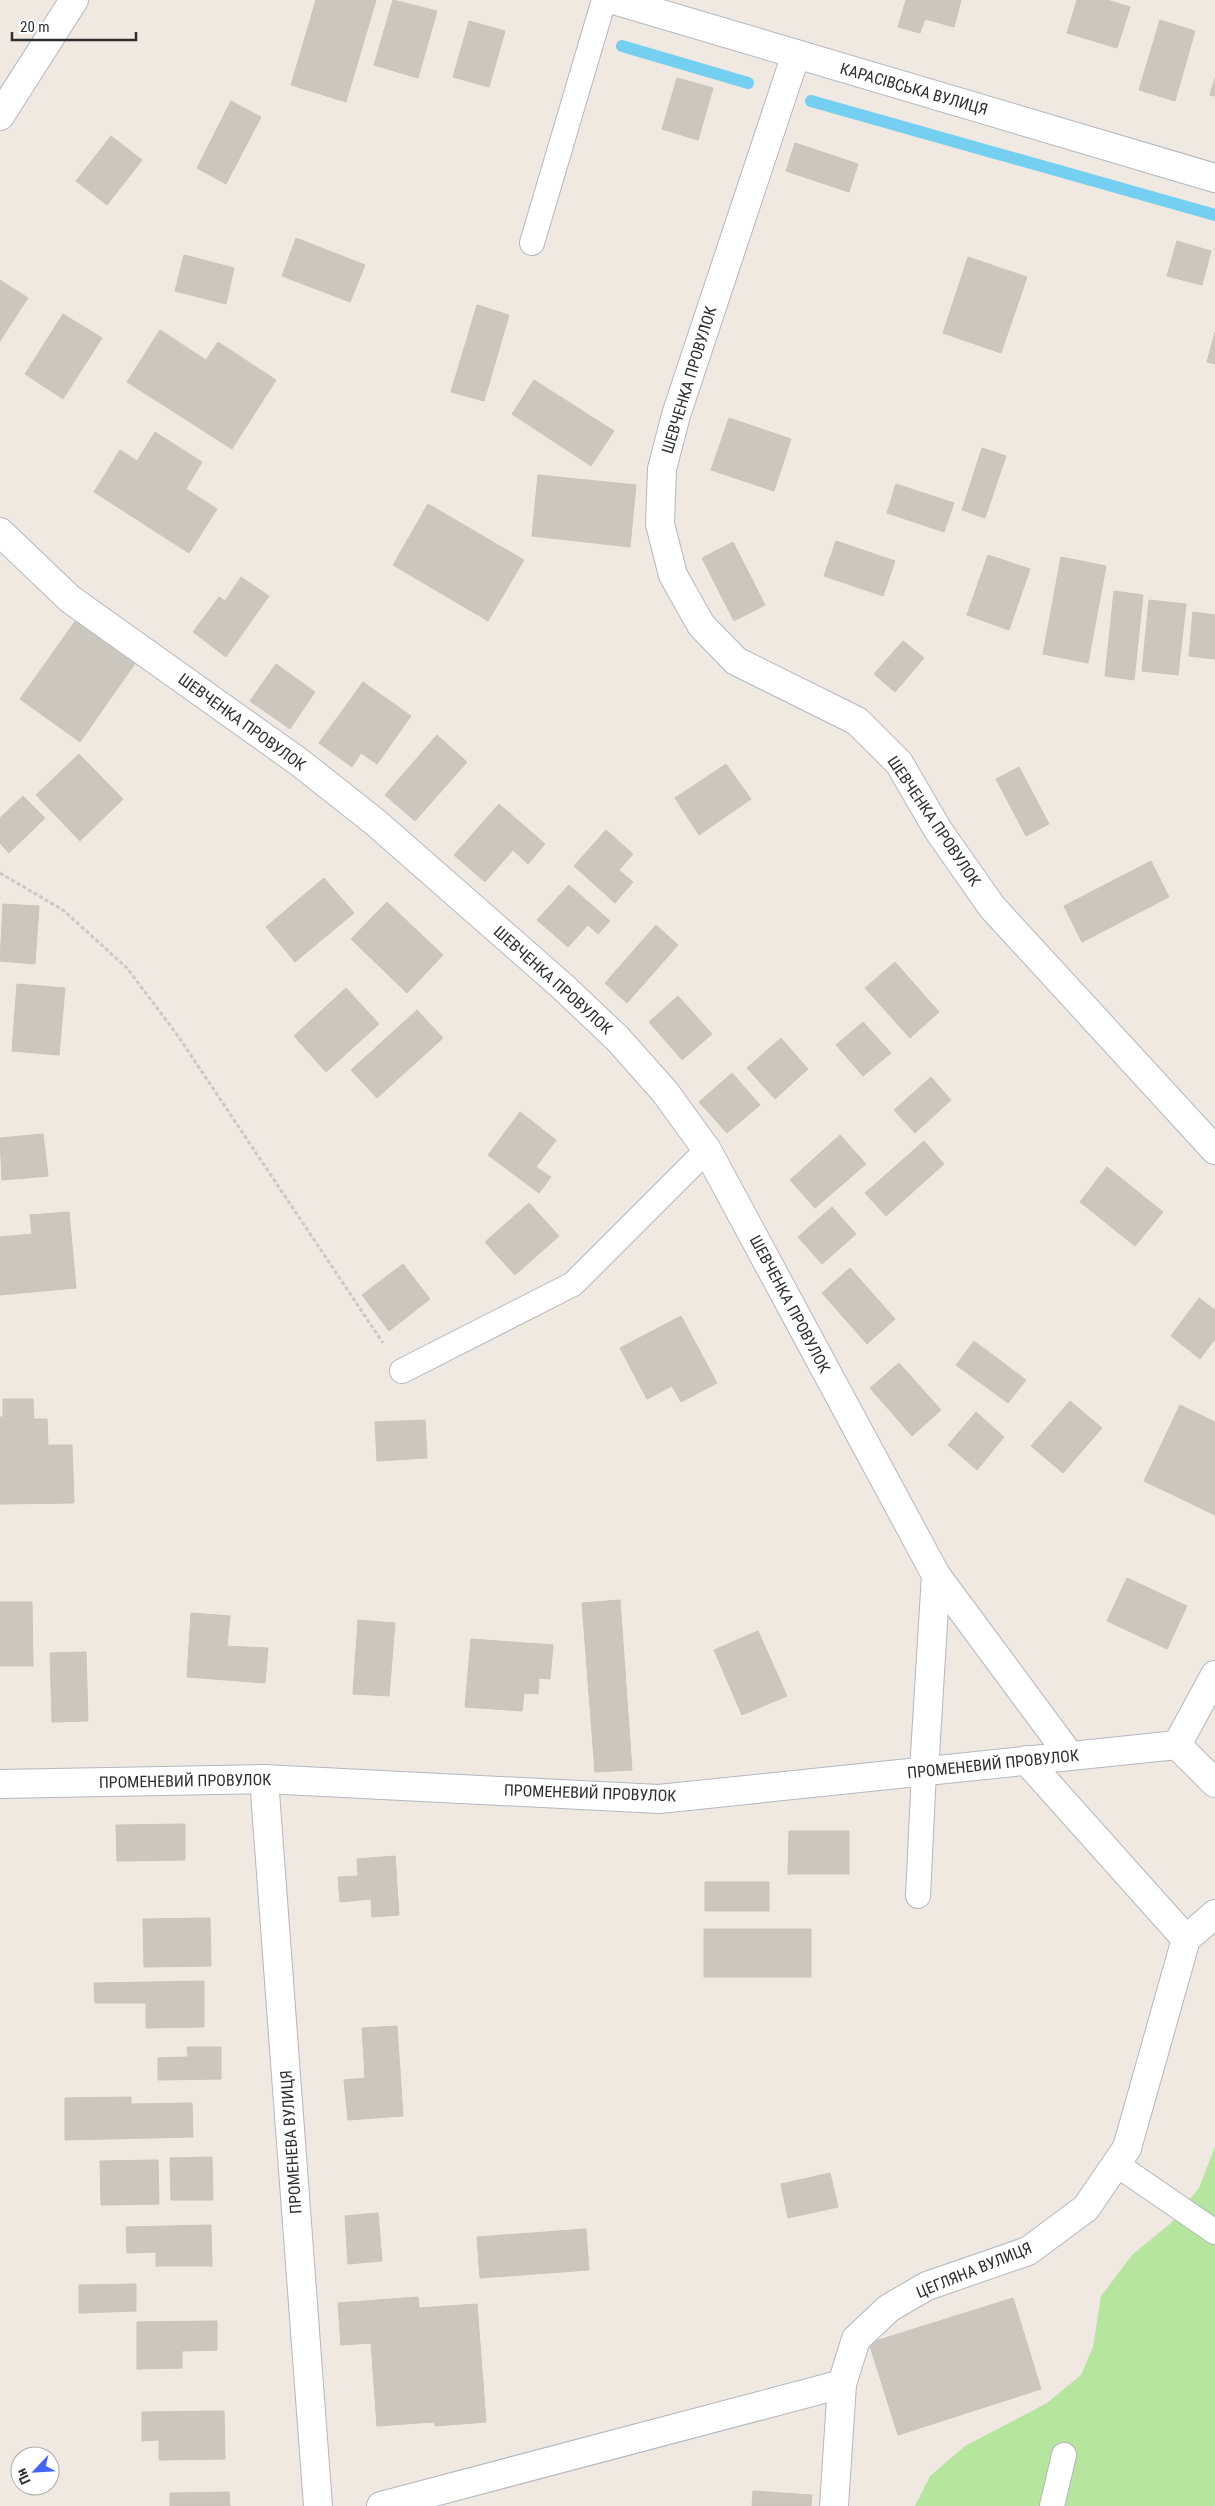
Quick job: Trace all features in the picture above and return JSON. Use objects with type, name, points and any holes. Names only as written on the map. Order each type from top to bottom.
[{"type":"street","points":[[0,116],[74,0]]},
{"type":"street","name":"КАРАСІВСЬКА ВУЛИЦЯ","points":[[614,0],[1215,178]]},
{"type":"street","name":"ШЕВЧЕНКА ПРОВУЛОК","points":[[796,54],[676,415],[662,469],[660,524],[673,575],[701,625],[736,661],[857,721],[899,763],[938,830],[992,907],[1215,1150]]},
{"type":"street","name":"ШЕВЧЕНКА ПРОВУЛОК","points":[[0,532],[70,599],[299,762],[375,822],[555,979],[616,1038],[665,1092],[707,1150],[936,1575],[1070,1756]]},
{"type":"street","points":[[924,1771],[936,1575]]},
{"type":"street","points":[[1215,1675],[1177,1745],[1215,1783]]},
{"type":"street","name":"ПРОМЕНЕВИЙ ПРОВУЛОК","points":[[0,1784],[264,1779],[658,1798],[1177,1745]]},
{"type":"street","points":[[1026,1760],[1186,1940],[1215,1914]]},
{"type":"street","name":"ПРОМЕНЕВА ВУЛИЦЯ","points":[[264,1779],[318,2506]]},
{"type":"street","name":"ЦЕГЛЯНА ВУЛИЦЯ","points":[[834,2506],[842,2384],[856,2339],[889,2308],[927,2286],[1028,2251],[1086,2208],[1127,2148],[1186,1940]]},
{"type":"street","points":[[382,2506],[842,2384]]},
{"type":"lane","points":[[532,243],[604,0]]},
{"type":"lane","points":[[402,1371],[572,1284],[707,1150]]},
{"type":"lane","points":[[918,1896],[924,1771]]},
{"type":"lane","points":[[1116,2164],[1215,2232]]},
{"type":"lane","points":[[1052,2506],[1064,2455]]},
{"type":"path","points":[[0,873],[63,910],[127,968],[178,1036],[402,1371]]},
{"type":"green space","points":[[1215,2147],[1215,2506],[915,2506],[930,2476],[965,2446],[1047,2403],[1081,2375],[1093,2347],[1101,2296],[1133,2254],[1171,2223],[1199,2188]]},
{"type":"building","points":[[316,0],[376,0],[346,102],[291,85]]},
{"type":"building","points":[[393,0],[437,11],[418,78],[374,65]]},
{"type":"building","points":[[906,0],[961,0],[954,27],[925,19],[920,33],[898,27]]},
{"type":"building","points":[[1077,0],[1107,0],[1130,7],[1117,48],[1067,33]]},
{"type":"building","points":[[1160,20],[1195,31],[1175,101],[1139,90]]},
{"type":"building","points":[[469,21],[505,31],[489,87],[453,77]]},
{"type":"building","points":[[677,78],[713,88],[698,140],[662,129]]},
{"type":"building","points":[[1215,78],[1215,96],[1210,95]]},
{"type":"building","points":[[231,101],[261,117],[226,184],[197,168]]},
{"type":"building","points":[[111,136],[142,160],[107,205],[76,181]]},
{"type":"building","points":[[795,143],[858,164],[849,192],[786,171]]},
{"type":"building","points":[[296,238],[365,265],[350,302],[282,276]]},
{"type":"building","points":[[1177,241],[1211,251],[1202,285],[1167,276]]},
{"type":"building","points":[[184,255],[234,268],[226,304],[175,291]]},
{"type":"building","points":[[968,257],[1027,277],[1001,353],[943,333]]},
{"type":"building","points":[[0,280],[28,298],[0,341]]},
{"type":"building","points":[[477,305],[509,315],[484,401],[451,392]]},
{"type":"building","points":[[63,314],[102,338],[63,399],[25,374]]},
{"type":"building","points":[[160,330],[206,360],[218,342],[276,380],[232,449],[127,382]]},
{"type":"building","points":[[1215,332],[1215,364],[1207,362]]},
{"type":"building","points":[[534,380],[614,431],[591,466],[512,414]]},
{"type":"building","points":[[729,418],[791,439],[774,491],[711,470]]},
{"type":"building","points":[[155,432],[202,462],[186,489],[217,509],[189,553],[94,492],[120,450],[137,461]]},
{"type":"building","points":[[982,448],[1006,456],[985,518],[962,510]]},
{"type":"building","points":[[538,475],[636,485],[630,547],[532,536]]},
{"type":"building","points":[[896,484],[954,503],[944,532],[887,513]]},
{"type":"building","points":[[428,504],[524,560],[488,621],[393,565]]},
{"type":"building","points":[[836,541],[895,561],[883,596],[824,576]]},
{"type":"building","points":[[733,542],[765,605],[734,621],[702,558]]},
{"type":"building","points":[[988,555],[1030,569],[1009,630],[967,615]]},
{"type":"building","points":[[1061,557],[1106,566],[1088,663],[1043,654]]},
{"type":"building","points":[[241,577],[269,596],[226,657],[193,632],[219,597],[225,601]]},
{"type":"building","points":[[1114,591],[1143,595],[1134,680],[1105,676]]},
{"type":"building","points":[[1149,600],[1186,604],[1178,675],[1142,671]]},
{"type":"building","points":[[1193,612],[1215,615],[1215,659],[1189,656]]},
{"type":"building","points":[[76,620],[136,662],[80,742],[20,699]]},
{"type":"building","points":[[903,641],[924,658],[895,692],[874,674]]},
{"type":"building","points":[[276,664],[315,692],[290,729],[250,701]]},
{"type":"building","points":[[363,682],[411,716],[377,764],[361,753],[352,767],[319,743]]},
{"type":"building","points":[[437,735],[467,762],[415,821],[385,795]]},
{"type":"building","points":[[79,754],[123,799],[80,841],[36,795]]},
{"type":"building","points":[[726,764],[751,799],[699,835],[675,798]]},
{"type":"building","points":[[1019,767],[1049,824],[1026,836],[996,779]]},
{"type":"building","points":[[23,796],[45,818],[9,853],[0,843],[0,818]]},
{"type":"building","points":[[499,804],[545,844],[528,864],[513,850],[485,882],[454,855]]},
{"type":"building","points":[[606,830],[633,854],[619,870],[633,882],[615,903],[574,866]]},
{"type":"building","points":[[1151,861],[1169,897],[1082,942],[1064,906]]},
{"type":"building","points":[[324,878],[354,913],[295,962],[266,927]]},
{"type":"building","points":[[569,885],[610,921],[598,934],[588,925],[568,947],[537,920]]},
{"type":"building","points":[[387,902],[443,955],[407,993],[351,939]]},
{"type":"building","points":[[3,904],[39,906],[35,964],[0,961]]},
{"type":"building","points":[[656,925],[678,945],[627,1003],[605,983]]},
{"type":"building","points":[[895,962],[939,1012],[910,1038],[865,988]]},
{"type":"building","points":[[17,984],[65,988],[59,1055],[12,1051]]},
{"type":"building","points":[[346,988],[379,1024],[326,1072],[294,1036]]},
{"type":"building","points":[[678,996],[712,1034],[682,1060],[649,1022]]},
{"type":"building","points":[[417,1010],[443,1038],[377,1098],[351,1070]]},
{"type":"building","points":[[863,1022],[891,1053],[863,1076],[836,1045]]},
{"type":"building","points":[[781,1038],[808,1069],[775,1099],[747,1068]]},
{"type":"building","points":[[732,1073],[760,1105],[727,1133],[699,1102]]},
{"type":"building","points":[[931,1077],[951,1100],[915,1133],[894,1110]]},
{"type":"building","points":[[520,1112],[556,1140],[536,1167],[551,1177],[539,1193],[488,1155]]},
{"type":"building","points":[[43,1134],[48,1176],[2,1180],[0,1138]]},
{"type":"building","points":[[840,1135],[866,1164],[815,1208],[790,1180]]},
{"type":"building","points":[[924,1141],[944,1164],[886,1216],[865,1193]]},
{"type":"building","points":[[1107,1167],[1163,1212],[1135,1246],[1080,1202]]},
{"type":"building","points":[[529,1203],[559,1236],[515,1275],[485,1242]]},
{"type":"building","points":[[832,1207],[856,1234],[822,1264],[798,1237]]},
{"type":"building","points":[[69,1212],[76,1288],[0,1295],[0,1237],[32,1234],[30,1215]]},
{"type":"building","points":[[403,1264],[430,1299],[389,1331],[362,1295]]},
{"type":"building","points":[[850,1268],[895,1319],[867,1344],[822,1293]]},
{"type":"building","points":[[1199,1298],[1215,1310],[1215,1339],[1200,1359],[1171,1336]]},
{"type":"building","points":[[681,1316],[717,1383],[681,1402],[672,1386],[647,1399],[620,1348]]},
{"type":"building","points":[[974,1341],[1026,1380],[1008,1403],[956,1365]]},
{"type":"building","points":[[899,1363],[941,1410],[912,1436],[870,1388]]},
{"type":"building","points":[[3,1399],[33,1399],[34,1419],[47,1419],[48,1445],[72,1445],[74,1503],[0,1504],[0,1417],[3,1417]]},
{"type":"building","points":[[1070,1401],[1102,1428],[1063,1473],[1031,1446]]},
{"type":"building","points":[[1180,1405],[1215,1422],[1215,1515],[1144,1481]]},
{"type":"building","points":[[976,1412],[1004,1437],[977,1470],[948,1445]]},
{"type":"building","points":[[425,1420],[427,1458],[377,1461],[375,1422]]},
{"type":"building","points":[[1127,1578],[1187,1606],[1167,1649],[1107,1621]]},
{"type":"building","points":[[620,1600],[632,1770],[595,1772],[582,1603]]},
{"type":"building","points":[[0,1602],[32,1602],[33,1666],[0,1666]]},
{"type":"building","points":[[191,1613],[230,1616],[227,1646],[268,1648],[265,1683],[187,1677]]},
{"type":"building","points":[[358,1620],[395,1623],[389,1696],[353,1694]]},
{"type":"building","points":[[758,1631],[787,1696],[742,1715],[714,1650]]},
{"type":"building","points":[[471,1639],[553,1645],[550,1679],[539,1678],[538,1694],[524,1693],[522,1711],[465,1707]]},
{"type":"building","points":[[86,1652],[88,1721],[52,1722],[50,1653]]},
{"type":"building","points":[[185,1824],[185,1860],[117,1861],[116,1825]]},
{"type":"building","points":[[789,1831],[849,1831],[849,1874],[788,1874]]},
{"type":"building","points":[[395,1856],[399,1915],[372,1917],[371,1899],[340,1902],[338,1877],[358,1876],[357,1859]]},
{"type":"building","points":[[705,1882],[769,1882],[769,1911],[705,1911]]},
{"type":"building","points":[[210,1918],[211,1966],[144,1967],[143,1919]]},
{"type":"building","points":[[704,1929],[811,1929],[811,1977],[704,1977]]},
{"type":"building","points":[[204,1981],[204,2027],[146,2028],[146,2003],[95,2003],[94,1983]]},
{"type":"building","points":[[397,2026],[403,2116],[348,2120],[344,2080],[365,2078],[362,2028]]},
{"type":"building","points":[[187,2047],[221,2047],[221,2079],[158,2080],[158,2058],[188,2057]]},
{"type":"building","points":[[131,2097],[131,2104],[192,2103],[193,2137],[65,2140],[65,2098]]},
{"type":"building","points":[[212,2157],[213,2200],[171,2200],[170,2158]]},
{"type":"building","points":[[158,2160],[159,2204],[101,2205],[100,2161]]},
{"type":"building","points":[[830,2173],[838,2207],[788,2218],[781,2184]]},
{"type":"building","points":[[378,2213],[382,2261],[348,2264],[345,2216]]},
{"type":"building","points":[[211,2225],[212,2266],[156,2266],[156,2252],[127,2253],[126,2227]]},
{"type":"building","points":[[586,2229],[589,2270],[480,2278],[477,2237]]},
{"type":"building","points":[[136,2284],[136,2311],[79,2313],[79,2285]]},
{"type":"building","points":[[418,2297],[419,2308],[477,2304],[486,2422],[435,2426],[434,2422],[377,2426],[371,2343],[341,2345],[338,2303]]},
{"type":"building","points":[[1013,2298],[1041,2389],[898,2435],[869,2343]]},
{"type":"building","points":[[217,2321],[217,2350],[182,2351],[182,2368],[137,2369],[137,2322]]},
{"type":"building","points":[[224,2411],[225,2459],[159,2460],[159,2440],[142,2441],[142,2412]]},
{"type":"building","points":[[753,2491],[812,2495],[811,2506],[752,2506]]},
{"type":"building","points":[[229,2492],[230,2506],[170,2506],[170,2493]]},
{"type":"waterway","points":[[622,46],[748,83]]},
{"type":"waterway","points":[[811,101],[1215,215]]}]
